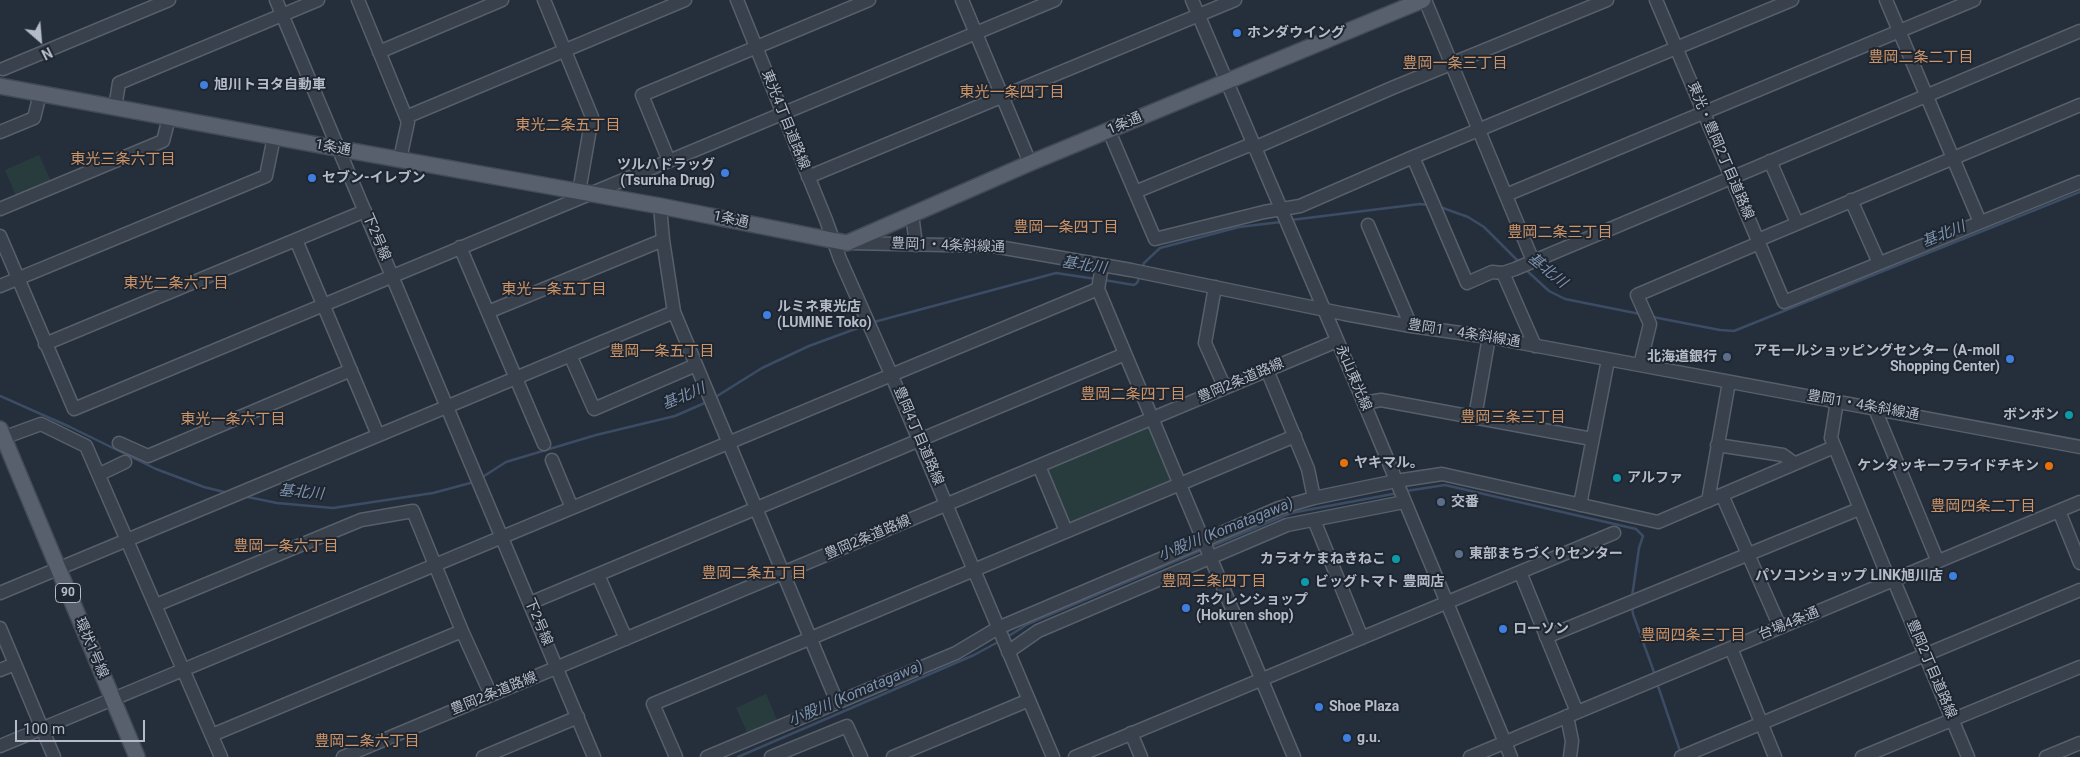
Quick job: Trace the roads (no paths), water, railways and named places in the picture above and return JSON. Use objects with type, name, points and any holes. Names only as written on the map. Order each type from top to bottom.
[{"type":"main road","name":"1条通","points":[[0,86],[660,206],[840,241],[912,214],[1226,81],[1424,0]]},
{"type":"main road","name":"環状1号線","points":[[1,435],[137,757]]},
{"type":"street","points":[[0,86],[2,65],[170,0]]},
{"type":"street","name":"下2号線","points":[[276,0],[594,757]]},
{"type":"street","points":[[115,108],[119,83],[318,0]]},
{"type":"street","points":[[358,0],[408,122],[400,159]]},
{"type":"street","points":[[379,52],[502,0]]},
{"type":"street","points":[[544,0],[592,116],[585,193]]},
{"type":"street","points":[[406,117],[685,0]]},
{"type":"street","name":"東光4丁目道路線","points":[[737,0],[808,177],[840,241]]},
{"type":"street","points":[[669,161],[642,95],[870,0]]},
{"type":"street","points":[[962,0],[1030,164]]},
{"type":"street","points":[[0,236],[74,409],[585,193],[669,161],[1055,0]]},
{"type":"street","name":"永山東光線","points":[[1192,0],[1322,309],[1364,403],[1511,757]]},
{"type":"street","points":[[808,177],[1236,0]]},
{"type":"street","points":[[1424,0],[1506,195],[1531,262]]},
{"type":"street","points":[[1135,192],[1253,146],[1607,0]]},
{"type":"street","name":"東光・豊岡2丁目道路線","points":[[1656,0],[1784,302],[1879,264]]},
{"type":"street","points":[[1109,131],[1155,239],[1264,212],[1282,213],[1792,0]]},
{"type":"street","points":[[1886,0],[1980,222]]},
{"type":"street","points":[[1506,195],[1974,0]]},
{"type":"street","points":[[1413,157],[1468,283],[1492,272],[1503,274],[2080,31]]},
{"type":"street","points":[[0,132],[34,118],[40,94]]},
{"type":"street","points":[[1640,365],[1650,324],[1637,295],[1797,223],[2080,105]]},
{"type":"street","points":[[0,209],[163,141],[169,118]]},
{"type":"street","points":[[0,286],[266,176],[274,137]]},
{"type":"street","points":[[1770,161],[1797,223]]},
{"type":"street","points":[[1852,200],[1879,264],[2080,182]]},
{"type":"street","points":[[660,206],[674,312],[837,702]]},
{"type":"street","points":[[45,344],[365,211]]},
{"type":"street","points":[[912,214],[916,245]]},
{"type":"street","points":[[1368,225],[1411,326]]},
{"type":"street","points":[[296,240],[378,435]]},
{"type":"street","points":[[488,312],[663,240]]},
{"type":"street","name":"豊岡1・4条斜線通","points":[[840,241],[916,245],[993,246],[1100,279],[1131,270],[1411,326],[1489,337],[2080,447]]},
{"type":"street","name":"豊岡4丁目道路線","points":[[840,241],[840,259],[866,315],[975,570],[1006,649]]},
{"type":"street","points":[[460,247],[544,444]]},
{"type":"street","points":[[1503,274],[1535,346]]},
{"type":"street","points":[[0,746],[891,374],[1100,279],[1125,354],[1154,419],[1294,757]]},
{"type":"street","points":[[1215,287],[1205,342],[1225,388]]},
{"type":"street","points":[[0,593],[674,312]]},
{"type":"street","points":[[1475,417],[1489,337]]},
{"type":"street","name":"豊岡2条道路線","points":[[346,756],[1337,341]]},
{"type":"street","points":[[530,604],[1125,354]]},
{"type":"street","points":[[570,355],[594,409],[696,365]]},
{"type":"street","points":[[1580,505],[1608,360]]},
{"type":"street","points":[[118,443],[148,456],[351,370]]},
{"type":"street","points":[[1266,370],[1308,469],[1314,498]]},
{"type":"street","points":[[1708,501],[1729,382]]},
{"type":"street","points":[[1364,403],[1381,400],[1592,439]]},
{"type":"street","points":[[707,757],[956,653],[999,631],[1207,549],[1287,525],[1314,520],[1400,491],[1442,474],[1658,522],[1794,463],[1832,443],[1837,401]]},
{"type":"street","points":[[1875,409],[1938,562]]},
{"type":"street","points":[[1,435],[41,424],[86,446],[100,474],[221,757]]},
{"type":"street","points":[[676,757],[653,704],[1295,436]]},
{"type":"street","name":"豊岡2丁目道路線","points":[[1832,443],[1859,509],[1926,654],[1968,757]]},
{"type":"street","points":[[1717,445],[1783,455],[1794,463]]},
{"type":"street","points":[[552,460],[572,508]]},
{"type":"street","points":[[100,474],[125,462]]},
{"type":"street","points":[[1039,466],[1066,531]]},
{"type":"street","points":[[1054,757],[1006,649],[1038,631],[1207,549],[1279,508],[1314,498],[1400,491]]},
{"type":"street","points":[[1722,495],[1780,627]]},
{"type":"street","name":"台場4条通","points":[[1470,757],[2080,502]]},
{"type":"street","points":[[1546,637],[1859,509]]},
{"type":"street","points":[[156,605],[361,520],[413,511],[434,565],[491,695]]},
{"type":"street","points":[[2059,511],[2080,563]]},
{"type":"street","points":[[1314,520],[1362,638]]},
{"type":"street","points":[[1075,757],[1614,533]]},
{"type":"street","points":[[1520,572],[1546,637],[1572,714],[1570,757]]},
{"type":"street","points":[[598,575],[626,639]]},
{"type":"street","points":[[1684,756],[2080,590]]},
{"type":"street","points":[[0,628],[54,757]]},
{"type":"street","points":[[212,735],[462,631]]},
{"type":"street","points":[[1731,648],[1775,757]]},
{"type":"street","points":[[0,670],[14,664]]},
{"type":"street","points":[[1862,757],[2080,667]]},
{"type":"street","points":[[893,757],[1029,700]]},
{"type":"street","points":[[483,757],[578,717]]},
{"type":"street","points":[[771,757],[847,726],[861,757]]},
{"type":"street","points":[[1131,733],[1141,757]]},
{"type":"street","points":[[2046,757],[2080,743]]},
{"type":"waterway","name":"基北川","points":[[1653,317],[1734,331],[2080,192]]},
{"type":"waterway","name":"基北川","points":[[1291,220],[1420,204],[1430,205]]},
{"type":"waterway","name":"基北川","points":[[1440,207],[1468,217],[1484,227],[1520,263]]},
{"type":"waterway","name":"基北川","points":[[1142,269],[1144,263],[1160,248],[1239,227],[1281,222]]},
{"type":"waterway","name":"基北川","points":[[1525,269],[1549,291],[1565,299],[1640,314]]},
{"type":"waterway","name":"基北川","points":[[874,322],[1056,273],[1096,279]]},
{"type":"waterway","name":"基北川","points":[[1104,280],[1134,285],[1140,276]]},
{"type":"waterway","name":"基北川","points":[[714,398],[762,368],[809,346],[866,325]]},
{"type":"waterway","name":"基北川","points":[[0,396],[70,427],[156,469],[204,487],[228,493]]},
{"type":"waterway","name":"基北川","points":[[481,478],[506,462],[596,435],[675,416],[707,402]]},
{"type":"waterway","name":"基北川","points":[[243,496],[277,503],[333,508],[433,493],[474,482]]},
{"type":"waterway","name":"小股川 (Komatagawa)","points":[[1406,491],[1445,485],[1636,529],[1643,536],[1639,548],[1632,597]]},
{"type":"waterway","name":"小股川 (Komatagawa)","points":[[1210,547],[1291,513],[1398,493]]},
{"type":"waterway","name":"小股川 (Komatagawa)","points":[[1007,637],[1028,624],[1202,550]]},
{"type":"waterway","name":"小股川 (Komatagawa)","points":[[1632,607],[1655,675]]},
{"type":"waterway","name":"小股川 (Komatagawa)","points":[[738,757],[974,655],[1000,641]]},
{"type":"waterway","name":"小股川 (Komatagawa)","points":[[1657,683],[1681,754]]},
{"type":"place","name":"ホンダウイング","points":[[1237,33]]},
{"type":"place","name":"旭川トヨタ自動車","points":[[204,85]]},
{"type":"place","name":"ツルハドラッグ (Tsuruha Drug)","points":[[725,173]]},
{"type":"place","name":"セブン-イレブン","points":[[312,178]]},
{"type":"place","name":"ルミネ東光店 (LUMINE Toko)","points":[[767,315]]},
{"type":"place","name":"北海道銀行","points":[[1727,357]]},
{"type":"place","name":"アモールショッピングセンター (A-moll Shopping Center)","points":[[2010,359]]},
{"type":"place","name":"ボンボン","points":[[2069,415]]},
{"type":"place","name":"ヤキマル。","points":[[1344,463]]},
{"type":"place","name":"ケンタッキーフライドチキン","points":[[2049,466]]},
{"type":"place","name":"アルファ","points":[[1617,478]]},
{"type":"place","name":"交番","points":[[1441,502]]},
{"type":"place","name":"東部まちづくりセンター","points":[[1459,554]]},
{"type":"place","name":"カラオケまねきねこ","points":[[1396,559]]},
{"type":"place","name":"パソコンショップ LINK旭川店","points":[[1953,576]]},
{"type":"place","name":"ビッグトマト 豊岡店","points":[[1305,582]]},
{"type":"place","name":"ホクレンショップ (Hokuren shop)","points":[[1186,608]]},
{"type":"place","name":"ローソン","points":[[1503,629]]},
{"type":"place","name":"Shoe Plaza","points":[[1319,707]]},
{"type":"place","name":"g.u.","points":[[1347,738]]},
{"type":"district","name":"豊岡二条二丁目","points":[[1921,58]]},
{"type":"district","name":"豊岡一条三丁目","points":[[1455,64]]},
{"type":"district","name":"東光一条四丁目","points":[[1012,93]]},
{"type":"district","name":"東光二条五丁目","points":[[568,126]]},
{"type":"district","name":"東光三条六丁目","points":[[123,160]]},
{"type":"district","name":"豊岡一条四丁目","points":[[1066,228]]},
{"type":"district","name":"豊岡二条三丁目","points":[[1560,233]]},
{"type":"district","name":"東光二条六丁目","points":[[176,284]]},
{"type":"district","name":"東光一条五丁目","points":[[554,290]]},
{"type":"district","name":"豊岡一条五丁目","points":[[662,352]]},
{"type":"district","name":"豊岡二条四丁目","points":[[1133,395]]},
{"type":"district","name":"豊岡三条三丁目","points":[[1513,418]]},
{"type":"district","name":"東光一条六丁目","points":[[233,420]]},
{"type":"district","name":"豊岡四条二丁目","points":[[1983,507]]},
{"type":"district","name":"豊岡一条六丁目","points":[[286,547]]},
{"type":"district","name":"豊岡二条五丁目","points":[[754,574]]},
{"type":"district","name":"豊岡三条四丁目","points":[[1214,582]]},
{"type":"district","name":"豊岡四条三丁目","points":[[1693,636]]},
{"type":"district","name":"豊岡二条六丁目","points":[[367,742]]}]
